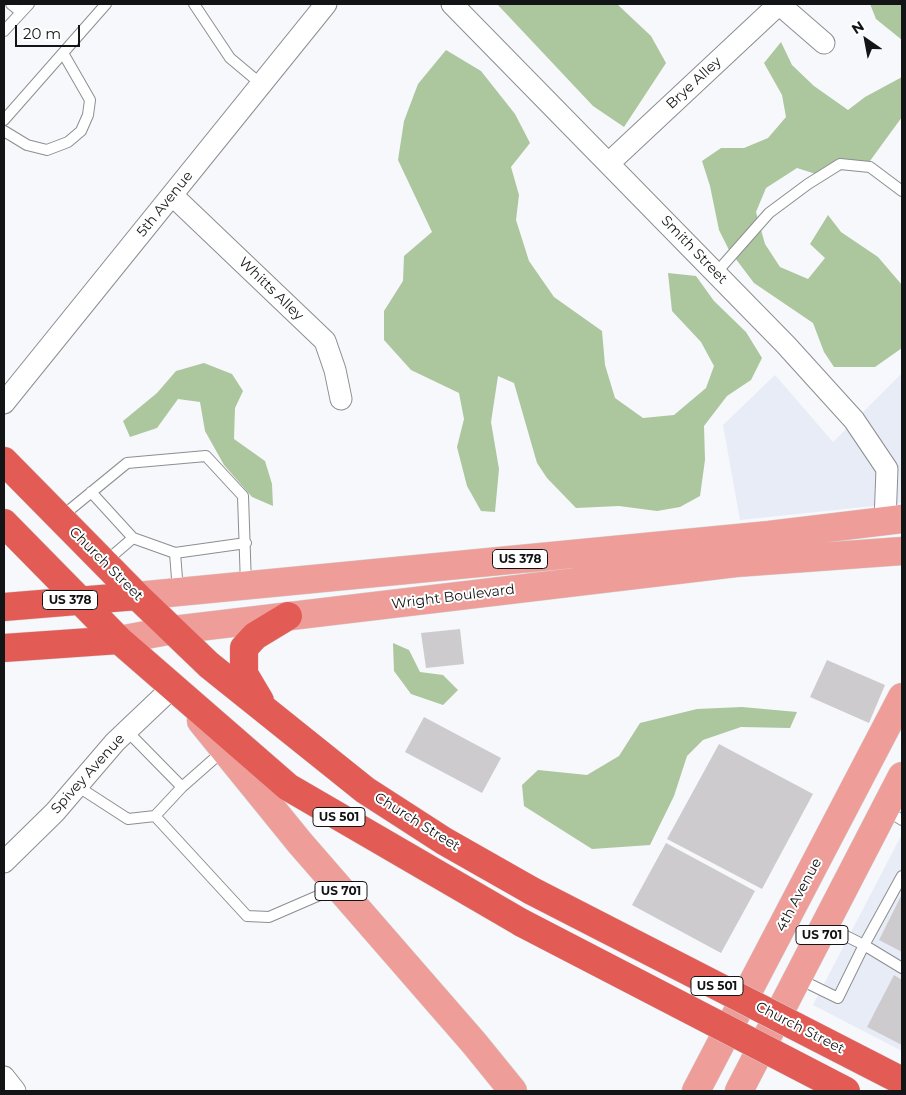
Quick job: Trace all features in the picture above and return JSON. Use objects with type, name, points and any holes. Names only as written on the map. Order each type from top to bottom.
[{"type":"highway","name":"Church Street","points":[[4,461],[137,596],[209,665],[365,790],[444,841],[532,891],[902,1081]]},
{"type":"highway","name":"US 501","points":[[4,523],[119,640],[288,788],[522,923],[846,1091]]},
{"type":"highway","name":"US 378","points":[[4,606],[137,596]]},
{"type":"highway","points":[[266,711],[244,674],[244,648],[255,636],[288,616]]},
{"type":"highway","name":"Wright Boulevard","points":[[4,648],[119,640]]},
{"type":"main road","name":"US 378","points":[[137,596],[894,520]]},
{"type":"main road","name":"Wright Boulevard","points":[[119,640],[174,630],[736,563],[902,550]]},
{"type":"main road","name":"US 701","points":[[173,687],[338,887],[474,1043],[513,1091]]},
{"type":"main road","name":"4th Avenue","points":[[696,1091],[902,697]]},
{"type":"main road","name":"US 701","points":[[739,1091],[826,926],[894,815],[902,776]]},
{"type":"street","name":"5th Avenue","points":[[4,403],[326,4]]},
{"type":"street","name":"Smith Street","points":[[452,4],[716,273],[854,420],[887,469],[894,520]]},
{"type":"street","name":"Brye Alley","points":[[609,163],[779,4]]},
{"type":"street","points":[[779,4],[824,44]]},
{"type":"street","name":"Whitts Alley","points":[[172,195],[325,340],[336,370],[341,399]]},
{"type":"street","name":"Spivey Avenue","points":[[4,862],[55,812],[76,786],[127,731],[173,687]]},
{"type":"street","points":[[4,1077],[15,1091]]},
{"type":"lane","points":[[11,4],[21,12]]},
{"type":"lane","points":[[4,31],[29,4]]},
{"type":"lane","points":[[4,120],[106,4]]},
{"type":"lane","points":[[194,4],[230,58],[261,84]]},
{"type":"lane","points":[[4,131],[26,145],[47,150],[68,142],[81,131],[88,115],[90,100],[63,53]]},
{"type":"lane","points":[[716,273],[769,214],[808,184],[840,164],[870,167],[902,191]]},
{"type":"lane","points":[[60,518],[127,463],[206,456],[242,496],[246,543],[246,586]]},
{"type":"lane","points":[[91,492],[133,538],[175,553],[246,543]]},
{"type":"lane","points":[[104,563],[133,538]]},
{"type":"lane","points":[[175,553],[178,592]]},
{"type":"lane","points":[[127,731],[182,787]]},
{"type":"lane","points":[[76,786],[128,818],[155,816],[182,787],[224,750]]},
{"type":"lane","points":[[155,816],[248,916],[269,916],[338,887]]},
{"type":"lane","points":[[798,979],[838,998],[864,945],[902,876]]},
{"type":"lane","points":[[826,926],[864,945],[902,968]]},
{"type":"shaded area","points":[[902,373],[902,503],[740,520],[723,425],[775,375],[833,442]]},
{"type":"shaded area","points":[[902,834],[902,1051],[813,1005]]},
{"type":"green space","points":[[497,4],[617,4],[651,36],[666,63],[624,127],[593,106]]},
{"type":"green space","points":[[870,4],[902,4],[902,40],[876,19]]},
{"type":"green space","points":[[781,42],[792,65],[814,86],[848,110],[865,97],[902,77],[902,117],[867,165],[819,175],[797,168],[766,188],[756,212],[765,244],[780,267],[808,279],[825,258],[810,244],[828,215],[841,232],[878,257],[902,285],[902,348],[875,367],[834,367],[824,352],[813,323],[754,283],[729,250],[719,230],[710,186],[702,161],[721,148],[744,148],[768,138],[786,117],[782,95],[764,63]]},
{"type":"green space","points":[[446,50],[481,71],[515,114],[530,143],[511,167],[519,195],[516,220],[529,261],[554,297],[602,331],[605,365],[615,398],[643,418],[674,415],[706,388],[714,366],[701,342],[672,311],[668,273],[696,276],[714,301],[746,332],[762,358],[751,380],[727,396],[704,426],[705,460],[700,496],[680,507],[657,511],[619,506],[576,508],[547,478],[537,463],[514,383],[498,376],[491,422],[499,469],[495,512],[481,511],[467,486],[457,447],[464,419],[459,393],[411,370],[384,340],[384,311],[403,281],[404,256],[432,232],[398,160],[404,121],[418,84]]},
{"type":"green space","points":[[204,363],[232,374],[243,391],[235,408],[234,439],[265,461],[272,484],[273,506],[252,497],[224,465],[205,431],[200,402],[178,399],[157,428],[130,437],[123,421],[157,393],[176,371]]},
{"type":"green space","points":[[393,643],[409,650],[420,672],[443,675],[458,690],[443,705],[411,694],[394,671]]},
{"type":"green space","points":[[742,707],[797,712],[790,728],[741,727],[703,740],[687,756],[674,796],[650,845],[592,849],[524,806],[522,785],[538,770],[587,775],[619,756],[640,723],[697,709]]},
{"type":"building","points":[[460,629],[464,664],[426,668],[421,633]]},
{"type":"building","points":[[827,660],[885,685],[869,723],[810,697]]},
{"type":"building","points":[[424,717],[501,758],[482,793],[405,752]]},
{"type":"building","points":[[719,744],[813,794],[762,889],[667,839]]},
{"type":"building","points":[[666,843],[755,891],[721,953],[632,905]]},
{"type":"building","points":[[902,894],[902,952],[879,940]]},
{"type":"building","points":[[894,975],[902,980],[902,1045],[867,1027]]}]
